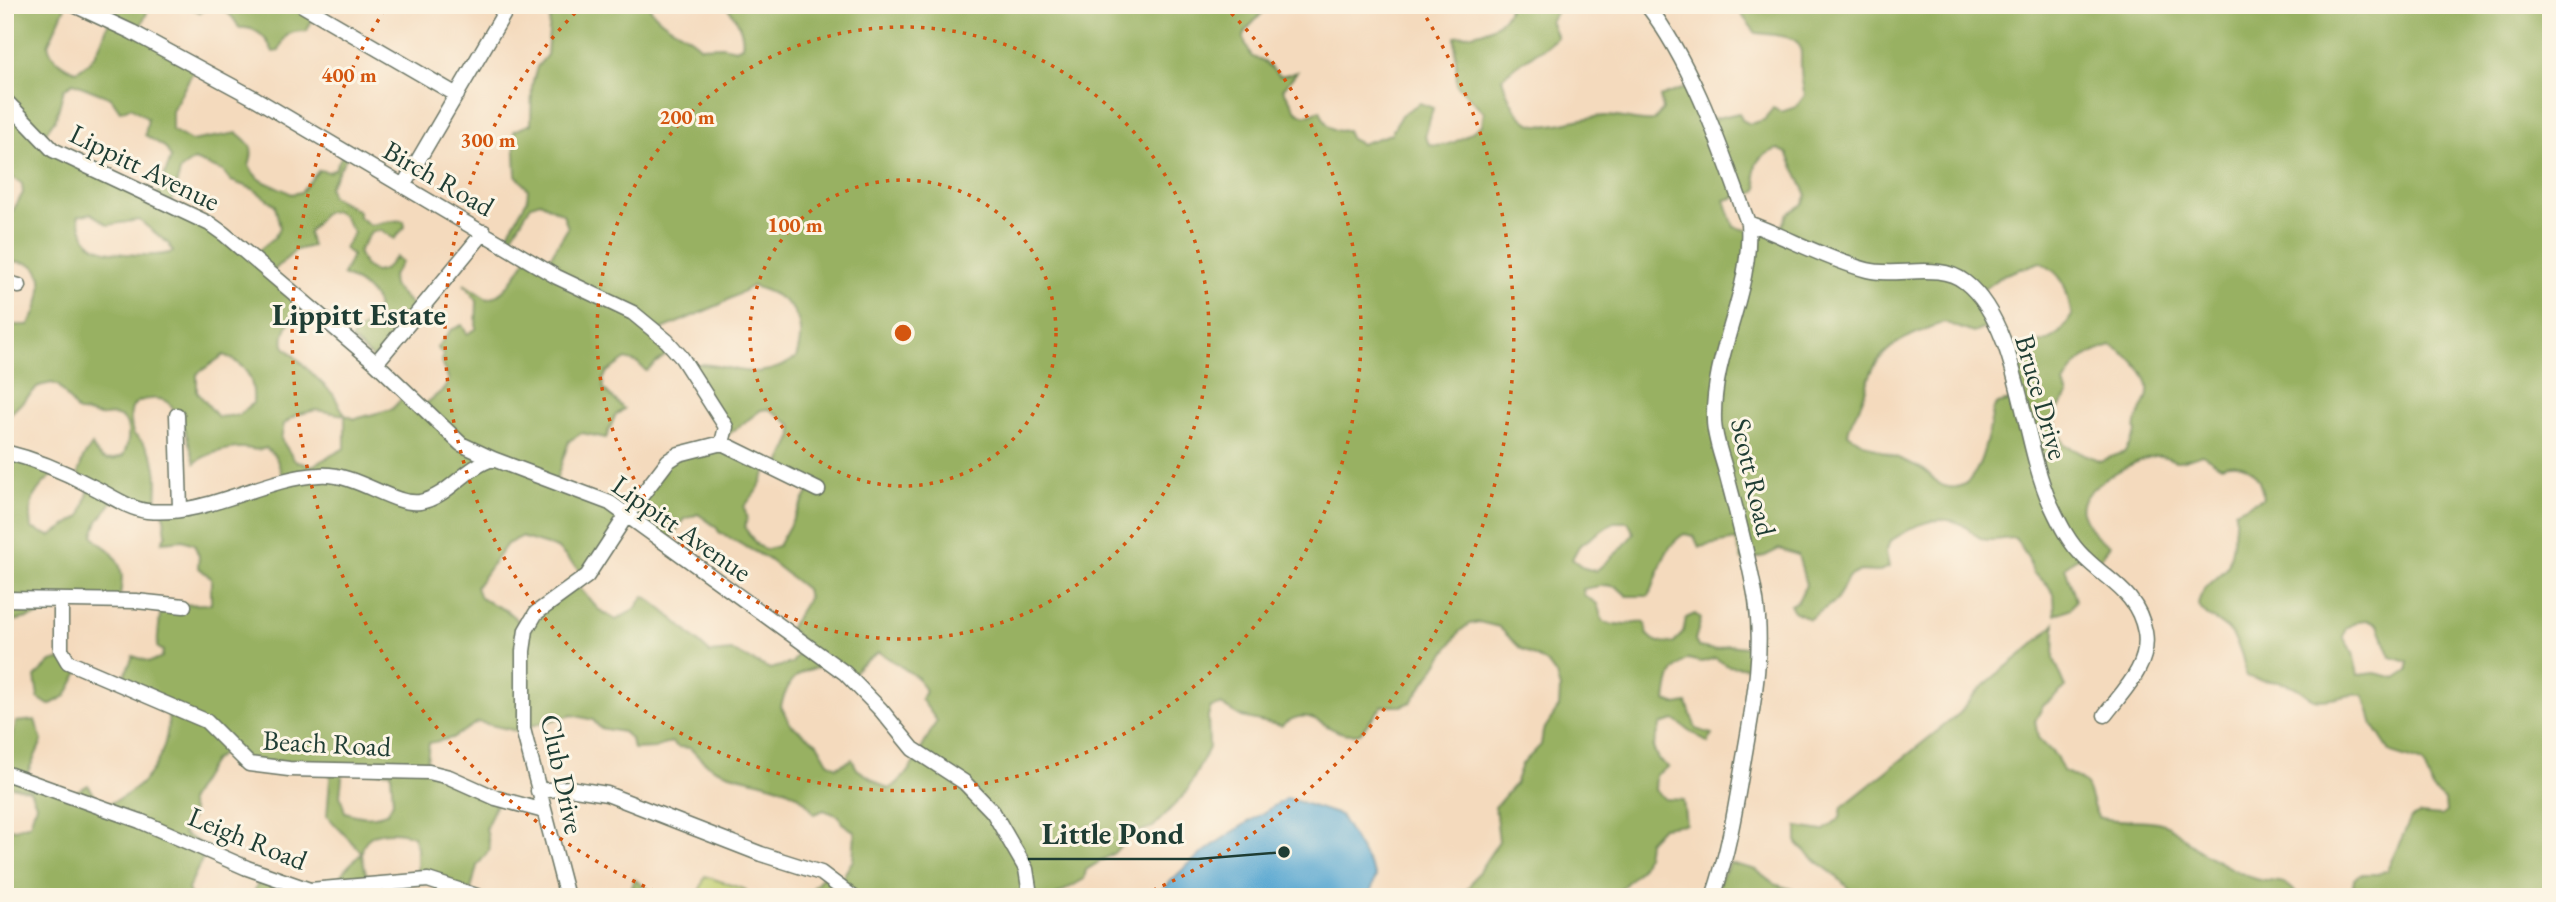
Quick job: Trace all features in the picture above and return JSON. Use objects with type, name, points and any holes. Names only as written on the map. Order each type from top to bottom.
[{"type":"street","name":"Birch Road","points":[[74,5],[132,32],[256,99],[557,277],[633,313],[667,341],[692,373],[724,423],[726,432],[722,443]]},
{"type":"street","points":[[302,5],[457,94]]},
{"type":"street","points":[[403,186],[509,5]]},
{"type":"street","name":"Scott Road","points":[[1647,5],[1666,30],[1684,63],[1748,223],[1750,249],[1745,278],[1719,371],[1714,424],[1749,568],[1758,622],[1759,656],[1728,852],[1713,897]]},
{"type":"street","points":[[5,125],[10,105]]},
{"type":"street","name":"Lippitt Avenue","points":[[10,105],[52,150],[210,224],[376,363],[450,435],[493,460],[599,497],[845,673],[881,710],[913,749],[964,782],[980,796],[1026,869],[1027,897]]},
{"type":"street","name":"Bruce Drive","points":[[1748,223],[1867,270],[1955,275],[1977,294],[2004,346],[2038,471],[2058,519],[2083,556],[2126,591],[2144,626],[2147,647],[2144,658],[2105,715]]},
{"type":"street","points":[[376,363],[484,232]]},
{"type":"street","points":[[177,415],[180,508]]},
{"type":"street","points":[[722,443],[818,490]]},
{"type":"street","name":"Club Drive","points":[[566,896],[523,729],[523,651],[526,630],[536,613],[587,576],[626,516],[668,461],[679,454],[722,443]]},
{"type":"street","points":[[5,452],[36,461],[146,511],[180,508],[320,474],[351,478],[397,498],[415,502],[435,497],[472,469],[493,460]]},
{"type":"street","points":[[5,599],[136,601],[184,606]]},
{"type":"street","name":"Beach Road","points":[[61,600],[61,650],[68,662],[206,721],[250,764],[278,769],[438,774],[496,798],[544,811]]},
{"type":"street","name":"Leigh Road","points":[[5,773],[147,824],[247,868],[310,890],[428,880],[454,892],[480,897]]},
{"type":"street","points":[[538,790],[569,788],[607,794],[761,854],[821,873],[853,897]]},
{"type":"green space","points":[[5,5],[66,5],[48,45],[58,61],[76,71],[93,56],[109,21],[78,5],[147,5],[147,13],[138,31],[197,64],[172,111],[172,130],[191,141],[237,133],[250,147],[252,155],[249,166],[253,172],[262,181],[291,194],[301,192],[319,170],[329,172],[335,169],[346,148],[351,150],[329,187],[331,196],[359,211],[359,217],[370,225],[404,221],[405,227],[394,239],[381,230],[371,232],[358,252],[365,266],[375,272],[384,270],[396,257],[402,262],[392,277],[393,286],[415,308],[374,359],[351,339],[372,320],[377,313],[377,306],[370,293],[343,275],[352,255],[344,248],[354,233],[343,216],[334,211],[324,213],[308,233],[312,246],[296,250],[272,272],[303,303],[286,329],[284,346],[333,394],[345,415],[355,419],[392,409],[407,393],[423,406],[444,389],[449,380],[442,364],[443,354],[437,348],[451,330],[462,325],[467,334],[476,329],[477,301],[464,284],[487,299],[494,297],[506,288],[529,255],[546,264],[568,228],[563,214],[540,202],[531,205],[509,241],[505,239],[527,200],[528,189],[516,175],[514,131],[531,124],[532,85],[537,67],[547,55],[550,19],[567,5],[648,5],[666,24],[701,47],[722,46],[736,49],[742,46],[741,29],[724,5],[1203,5],[1216,9],[1222,5],[1267,5],[1243,38],[1252,57],[1262,60],[1280,76],[1297,72],[1283,89],[1296,111],[1305,116],[1320,110],[1329,126],[1341,131],[1347,130],[1351,139],[1361,144],[1391,134],[1401,115],[1420,103],[1433,108],[1425,137],[1430,145],[1438,146],[1458,141],[1482,125],[1484,112],[1457,85],[1455,36],[1489,29],[1502,20],[1510,5],[1553,5],[1556,13],[1550,21],[1557,37],[1502,78],[1519,115],[1529,123],[1553,125],[1604,116],[1653,121],[1663,110],[1660,97],[1690,86],[1703,121],[1739,113],[1742,120],[1750,124],[1764,120],[1773,108],[1781,112],[1796,107],[1805,95],[1797,42],[1777,35],[1756,33],[1734,5],[2551,5],[2551,897],[2351,897],[2354,879],[2360,874],[2378,874],[2387,870],[2411,818],[2420,814],[2441,816],[2446,812],[2445,801],[2433,790],[2423,763],[2391,753],[2373,725],[2364,695],[2314,699],[2293,686],[2246,676],[2235,639],[2198,604],[2205,589],[2225,570],[2230,559],[2235,511],[2263,498],[2262,489],[2255,475],[2244,466],[2221,466],[2202,454],[2179,461],[2161,456],[2146,458],[2109,476],[2088,494],[2082,503],[2084,517],[2096,535],[2110,545],[2096,564],[2082,554],[2065,567],[2076,600],[2071,608],[2055,615],[2054,594],[2047,584],[2033,573],[2028,558],[2015,538],[1983,539],[1961,524],[1942,520],[1924,523],[1890,541],[1886,552],[1889,567],[1877,572],[1860,571],[1848,577],[1837,600],[1809,619],[1794,611],[1790,605],[1798,601],[1806,585],[1798,555],[1779,549],[1765,556],[1742,560],[1736,540],[1699,547],[1694,536],[1684,534],[1666,554],[1649,596],[1627,596],[1617,587],[1605,585],[1583,589],[1584,595],[1597,604],[1603,622],[1614,625],[1645,622],[1647,634],[1656,642],[1673,643],[1683,633],[1686,618],[1695,614],[1701,619],[1695,640],[1698,647],[1715,650],[1728,645],[1754,648],[1752,668],[1728,666],[1715,658],[1702,662],[1688,659],[1673,672],[1666,701],[1677,705],[1687,703],[1696,729],[1712,734],[1708,743],[1674,720],[1661,724],[1653,748],[1658,759],[1668,767],[1656,775],[1655,790],[1665,799],[1683,800],[1686,824],[1662,827],[1648,842],[1641,868],[1615,897],[1462,897],[1499,841],[1495,807],[1515,784],[1522,764],[1541,745],[1543,731],[1559,707],[1560,689],[1556,675],[1547,663],[1520,648],[1499,627],[1479,622],[1469,624],[1460,631],[1411,702],[1402,706],[1382,706],[1360,733],[1348,734],[1303,716],[1281,726],[1242,717],[1221,705],[1211,707],[1208,716],[1209,748],[1186,793],[1153,827],[1131,834],[1114,853],[1086,870],[1084,879],[1053,897],[990,897],[985,893],[974,897],[806,897],[823,876],[839,883],[853,860],[855,832],[842,823],[839,816],[824,810],[814,814],[796,795],[770,784],[716,769],[690,748],[678,747],[671,742],[655,748],[633,749],[631,739],[623,732],[600,728],[593,720],[572,715],[523,728],[521,732],[478,722],[452,738],[429,743],[426,769],[498,799],[486,828],[490,849],[477,866],[471,890],[417,877],[417,847],[413,836],[390,832],[374,835],[364,845],[362,853],[327,816],[331,768],[253,763],[232,746],[213,761],[189,801],[193,814],[183,834],[208,847],[188,889],[191,897],[5,897],[5,827],[15,829],[30,824],[36,804],[30,790],[5,785],[5,771],[16,722],[35,720],[42,741],[27,774],[72,794],[88,785],[102,806],[132,791],[154,768],[161,754],[166,738],[168,704],[121,683],[133,656],[150,662],[162,657],[163,651],[157,647],[161,605],[211,604],[211,578],[198,567],[199,556],[194,544],[183,540],[162,542],[166,534],[163,510],[284,481],[276,457],[266,448],[224,450],[195,463],[185,430],[173,408],[159,399],[138,402],[131,415],[133,434],[148,449],[156,467],[155,508],[115,498],[98,521],[93,535],[115,557],[120,568],[122,580],[119,601],[48,606],[50,613],[5,623],[5,483],[10,481],[15,456],[57,472],[38,489],[30,510],[31,528],[50,536],[81,516],[90,486],[78,474],[83,458],[92,445],[104,459],[123,456],[128,427],[122,418],[117,416],[78,412],[59,386],[52,383],[39,386],[5,419],[5,325],[28,325],[38,303],[41,285],[40,276],[32,265],[5,261],[8,219],[23,193],[22,184],[5,172]],"holes":[[[73,83],[111,98],[120,111],[131,107],[148,119],[145,135],[166,148],[171,158],[157,195],[42,138],[56,118],[64,89]],[[1778,149],[1787,153],[1807,195],[1803,204],[1787,214],[1777,237],[1734,227],[1725,200],[1754,193],[1758,188],[1755,168],[1764,155]],[[194,160],[223,171],[231,181],[253,189],[275,205],[280,228],[274,238],[253,255],[171,202],[181,169]],[[91,213],[108,225],[139,220],[169,244],[173,252],[155,255],[109,251],[92,245],[83,232],[78,216]],[[2040,262],[2049,267],[2064,284],[2072,315],[2065,327],[2050,339],[2004,350],[2017,399],[1998,404],[1994,408],[1981,460],[1967,482],[1957,487],[1941,485],[1922,469],[1848,434],[1873,369],[1886,351],[1914,334],[1944,322],[1973,333],[1990,326],[1977,294],[2003,275]],[[752,286],[777,296],[786,303],[798,320],[800,331],[796,358],[781,366],[755,372],[693,364],[724,438],[761,410],[769,409],[792,425],[793,436],[777,470],[810,489],[778,546],[765,550],[757,545],[745,528],[747,518],[744,507],[758,489],[768,467],[709,445],[656,467],[625,514],[556,480],[569,441],[582,433],[606,438],[615,416],[624,409],[604,389],[603,380],[607,372],[626,359],[638,363],[646,371],[673,349],[660,330],[721,304]],[[2112,346],[2138,367],[2147,381],[2148,390],[2137,419],[2136,433],[2125,452],[2100,461],[2064,445],[2053,417],[2068,395],[2064,384],[2068,376],[2089,355]],[[224,355],[248,373],[253,403],[239,415],[218,417],[197,392],[197,374]],[[316,410],[345,415],[345,448],[312,466],[295,461],[281,439],[284,424],[296,415]],[[698,514],[719,532],[768,559],[806,589],[808,598],[789,629],[805,643],[792,663],[770,669],[732,651],[710,653],[644,596],[635,609],[616,620],[598,609],[578,586],[522,624],[507,611],[480,598],[476,587],[507,544],[521,537],[557,548],[586,577],[628,517],[666,545],[685,519]],[[1614,522],[1628,522],[1634,533],[1622,548],[1596,571],[1584,568],[1572,559],[1579,546]],[[2367,620],[2378,625],[2391,657],[2408,662],[2408,670],[2396,678],[2375,673],[2358,675],[2353,653],[2343,637],[2346,628],[2358,621]],[[879,652],[918,678],[925,691],[921,699],[937,721],[910,769],[888,789],[857,769],[852,759],[837,767],[828,762],[817,743],[790,724],[781,706],[789,686],[799,674],[814,668],[835,665],[851,677],[859,666]],[[343,770],[391,772],[393,802],[388,812],[361,816],[345,812],[340,795]]]},
{"type":"green space","points":[[186,5],[298,5],[313,16],[307,31],[288,35],[279,51],[273,52],[260,34],[251,29],[239,28],[224,11],[211,6],[200,12]]},
{"type":"green space","points":[[2055,623],[2054,659],[2066,687],[2043,706],[2035,721],[2038,738],[2056,756],[2063,771],[2085,785],[2098,817],[2153,821],[2167,825],[2195,848],[2226,866],[2253,878],[2282,882],[2300,897],[1855,897],[1841,881],[1797,843],[1797,827],[1823,831],[1840,818],[1842,807],[1960,713],[1980,689]]},
{"type":"green space","points":[[65,658],[80,670],[66,696],[49,705],[38,698],[35,677],[51,662]]},
{"type":"green space","points":[[362,853],[368,880],[362,886],[365,897],[335,897],[339,878]]},
{"type":"green space","points":[[1730,863],[1756,870],[1775,884],[1816,897],[1691,897],[1716,887]]},
{"type":"green space","points":[[262,873],[289,882],[284,897],[252,897]]},
{"type":"green space","points":[[705,876],[746,890],[744,897],[698,896]]},
{"type":"green space","points":[[634,879],[653,893],[652,897],[630,897]]},
{"type":"water","points":[[1287,798],[1340,815],[1376,876],[1369,897],[1157,897],[1169,882],[1200,855]]},
{"type":"place","name":"Little Pond","points":[[1284,852]]},
{"type":"district","name":"Lippitt Estate","points":[[359,314]]}]
